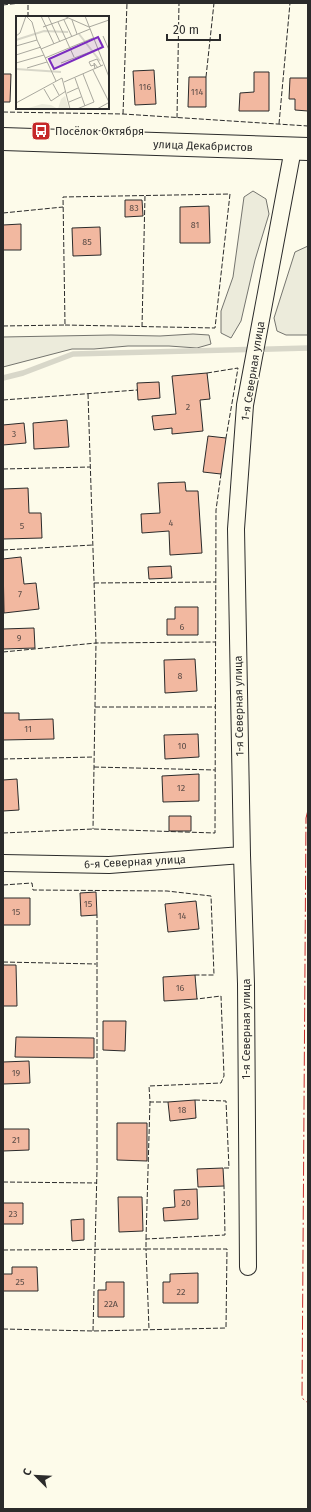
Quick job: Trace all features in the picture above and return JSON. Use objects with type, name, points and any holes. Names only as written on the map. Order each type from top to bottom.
[{"type":"highway","name":"улица Декабристов","points":[[3,138],[301,149]]},
{"type":"street","name":"1-я Северная улица","points":[[248,1267],[246,984],[236,529],[245,405],[301,149]]},
{"type":"street","name":"6-я Северная улица","points":[[3,863],[108,865],[242,855]]},
{"type":"shaded area","points":[[253,191],[266,199],[269,214],[255,260],[241,321],[231,338],[221,333],[221,311],[233,277],[244,197]]},
{"type":"shaded area","points":[[308,246],[308,335],[286,335],[277,331],[274,318],[295,252]]},
{"type":"shaded area","points":[[193,334],[209,335],[211,344],[197,348],[128,346],[72,349],[3,367],[3,337],[111,335],[160,336]]},
{"type":"building","points":[[154,70],[156,104],[135,105],[133,71]]},
{"type":"building","points":[[254,72],[269,72],[269,111],[239,111],[240,93],[254,92]]},
{"type":"building","points":[[3,74],[11,74],[10,102],[3,102]]},
{"type":"building","points":[[189,77],[206,77],[206,107],[188,107]]},
{"type":"building","points":[[290,78],[308,78],[308,111],[295,110],[295,99],[289,99]]},
{"type":"building","points":[[125,200],[142,200],[143,216],[125,217]]},
{"type":"building","points":[[209,206],[210,243],[180,243],[180,207]]},
{"type":"building","points":[[21,224],[21,250],[3,250],[3,225]]},
{"type":"building","points":[[100,227],[101,255],[73,256],[72,228]]},
{"type":"building","points":[[207,373],[210,399],[200,400],[203,431],[172,434],[172,428],[154,430],[152,416],[176,414],[172,376]]},
{"type":"building","points":[[159,382],[160,398],[138,400],[137,383]]},
{"type":"building","points":[[67,420],[69,447],[34,449],[33,423]]},
{"type":"building","points":[[24,423],[26,443],[3,445],[3,425]]},
{"type":"building","points":[[208,436],[226,438],[221,474],[203,472]]},
{"type":"building","points":[[185,482],[186,491],[198,491],[202,553],[170,555],[169,531],[142,533],[141,514],[160,513],[158,483]]},
{"type":"building","points":[[28,488],[29,513],[41,513],[42,538],[3,539],[3,489]]},
{"type":"building","points":[[21,557],[24,584],[36,583],[39,609],[4,613],[3,559]]},
{"type":"building","points":[[171,566],[172,578],[149,579],[148,567]]},
{"type":"building","points":[[175,607],[198,607],[198,635],[167,635],[167,619],[175,619]]},
{"type":"building","points":[[34,628],[35,648],[3,649],[3,629]]},
{"type":"building","points":[[195,659],[197,691],[165,693],[164,660]]},
{"type":"building","points":[[3,713],[19,713],[19,720],[53,719],[54,739],[3,740]]},
{"type":"building","points":[[198,734],[199,757],[165,759],[164,735]]},
{"type":"building","points":[[199,774],[199,801],[163,802],[162,776]]},
{"type":"building","points":[[17,779],[19,810],[3,811],[3,780]]},
{"type":"building","points":[[169,816],[191,816],[191,831],[169,831]]},
{"type":"building","points":[[96,892],[97,915],[81,916],[80,893]]},
{"type":"building","points":[[3,898],[30,898],[30,925],[3,925]]},
{"type":"building","points":[[196,901],[199,929],[168,932],[165,904]]},
{"type":"building","points":[[3,965],[16,965],[17,1006],[3,1006]]},
{"type":"building","points":[[195,975],[197,999],[164,1001],[163,977]]},
{"type":"building","points":[[103,1021],[126,1021],[125,1051],[103,1050]]},
{"type":"building","points":[[16,1037],[94,1038],[94,1058],[15,1057]]},
{"type":"building","points":[[29,1061],[30,1083],[3,1084],[3,1062]]},
{"type":"building","points":[[195,1100],[196,1118],[170,1121],[168,1102]]},
{"type":"building","points":[[117,1123],[147,1123],[147,1161],[117,1160]]},
{"type":"building","points":[[3,1129],[29,1129],[29,1150],[3,1151]]},
{"type":"building","points":[[223,1168],[224,1186],[198,1187],[197,1169]]},
{"type":"building","points":[[197,1189],[198,1219],[164,1221],[163,1208],[175,1207],[174,1190]]},
{"type":"building","points":[[118,1197],[142,1197],[143,1231],[119,1232]]},
{"type":"building","points":[[3,1203],[23,1203],[23,1224],[3,1224]]},
{"type":"building","points":[[84,1219],[84,1240],[72,1241],[71,1220]]},
{"type":"building","points":[[12,1267],[37,1267],[38,1291],[3,1291],[3,1274],[12,1274]]},
{"type":"building","points":[[198,1273],[198,1303],[163,1303],[163,1282],[170,1282],[170,1274]]},
{"type":"building","points":[[106,1282],[124,1282],[124,1317],[98,1317],[98,1290],[106,1290]]},
{"type":"waterway","points":[[3,378],[23,373],[73,354],[308,348]]},
{"type":"fence","points":[[11,3],[22,3]]},
{"type":"fence","points":[[28,3],[28,16]]},
{"type":"fence","points":[[123,114],[127,3]]},
{"type":"fence","points":[[177,118],[179,3]]},
{"type":"fence","points":[[206,77],[214,3]]},
{"type":"fence","points":[[226,3],[250,3]]},
{"type":"fence","points":[[279,124],[290,3]]},
{"type":"fence","points":[[3,5],[11,4]]},
{"type":"fence","points":[[3,112],[123,114],[308,126]]},
{"type":"fence","points":[[3,326],[65,325],[63,197],[230,194],[215,328],[65,325]]},
{"type":"fence","points":[[142,327],[145,195]]},
{"type":"fence","points":[[3,213],[63,207]]},
{"type":"fence","points":[[207,373],[238,368],[226,438]]},
{"type":"fence","points":[[3,400],[137,390]]},
{"type":"fence","points":[[88,394],[96,643],[93,829]]},
{"type":"fence","points":[[3,469],[90,467]]},
{"type":"fence","points":[[3,833],[93,829],[215,833],[216,510],[221,474]]},
{"type":"fence","points":[[3,550],[93,545]]},
{"type":"fence","points":[[94,583],[215,582]]},
{"type":"fence","points":[[3,652],[96,643],[215,642]]},
{"type":"fence","points":[[95,707],[215,707]]},
{"type":"fence","points":[[3,759],[94,757]]},
{"type":"fence","points":[[94,767],[215,770]]},
{"type":"fence","points":[[3,885],[32,883],[33,890],[167,891],[211,896],[214,975],[195,975]]},
{"type":"fence","points":[[93,1331],[97,1169],[97,915]]},
{"type":"fence","points":[[3,962],[96,964]]},
{"type":"fence","points":[[168,1102],[150,1102],[149,1086],[221,1083],[224,1076],[221,996],[197,999]]},
{"type":"fence","points":[[195,1100],[226,1101],[229,1168],[223,1168]]},
{"type":"fence","points":[[146,1239],[150,1102]]},
{"type":"fence","points":[[3,1182],[97,1183]]},
{"type":"fence","points":[[3,1329],[93,1331],[226,1328],[227,1249],[146,1249],[146,1239],[225,1235],[224,1186]]},
{"type":"fence","points":[[3,1250],[146,1249],[149,1329]]},
{"type":"power","points":[[308,810],[306,818],[302,1398],[308,1403]]},
{"type":"place","name":"Посёлок Октября","points":[[41,131]]}]
